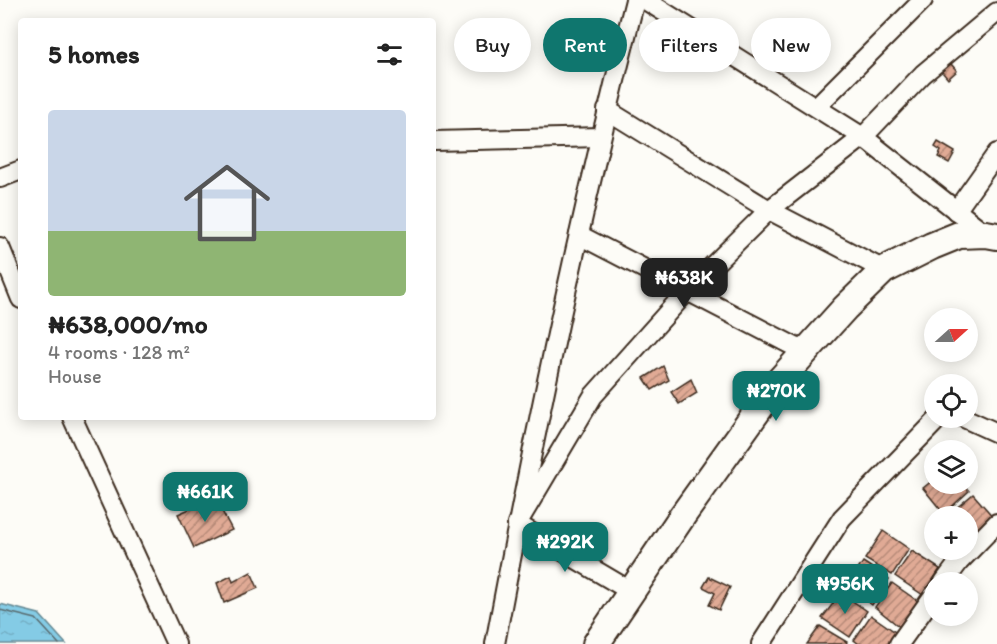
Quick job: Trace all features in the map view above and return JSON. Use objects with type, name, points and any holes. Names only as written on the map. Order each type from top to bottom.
[{"type":"street","points":[[495,644],[517,524],[579,235],[635,0]]},
{"type":"street","points":[[645,0],[863,137],[956,211],[992,235]]},
{"type":"street","points":[[817,106],[923,0]]},
{"type":"street","points":[[517,524],[593,396],[687,291],[769,210],[863,137],[923,74],[997,12]]},
{"type":"street","points":[[607,110],[769,210],[884,270]]},
{"type":"street","points":[[436,141],[601,137]]},
{"type":"street","points":[[956,211],[997,153]]},
{"type":"street","points":[[0,178],[18,171]]},
{"type":"street","points":[[579,235],[805,352]]},
{"type":"street","points":[[596,644],[736,439],[779,381],[845,308],[884,270],[932,246],[959,236],[992,235]]},
{"type":"street","points":[[0,247],[18,291]]},
{"type":"street","points":[[73,420],[176,644]]},
{"type":"street","points":[[978,424],[997,433]]},
{"type":"street","points":[[761,644],[842,518],[929,428]]},
{"type":"street","points":[[952,572],[997,523]]},
{"type":"street","points":[[517,524],[632,592]]},
{"type":"street","points":[[899,644],[924,609]]},
{"type":"water","points":[[0,604],[39,614],[66,644],[0,644]]},
{"type":"building","points":[[946,58],[957,71],[948,79],[937,66]]},
{"type":"building","points":[[938,142],[955,152],[949,163],[938,157],[941,151],[935,147]]},
{"type":"building","points":[[663,366],[669,380],[652,390],[644,378]]},
{"type":"building","points":[[691,379],[697,393],[679,404],[671,392]]},
{"type":"building","points":[[928,494],[966,494],[953,506],[938,506]]},
{"type":"building","points":[[973,494],[995,519],[978,533],[978,506],[959,506]]},
{"type":"building","points":[[215,498],[232,530],[194,548],[178,514]]},
{"type":"building","points":[[883,531],[909,549],[892,575],[865,559]]},
{"type":"building","points":[[912,551],[940,569],[938,572],[924,572],[923,595],[895,576]]},
{"type":"building","points":[[863,562],[889,579],[872,605],[846,587]]},
{"type":"building","points":[[251,572],[258,588],[224,603],[217,583],[231,576],[233,582]]},
{"type":"building","points":[[709,577],[730,587],[719,610],[709,605],[715,593],[703,587]]},
{"type":"building","points":[[892,583],[919,602],[902,629],[875,607]]},
{"type":"building","points":[[841,593],[867,611],[850,637],[822,618]]},
{"type":"building","points":[[871,615],[898,634],[892,644],[859,644],[854,640]]},
{"type":"building","points":[[820,626],[847,642],[846,644],[807,644]]}]
